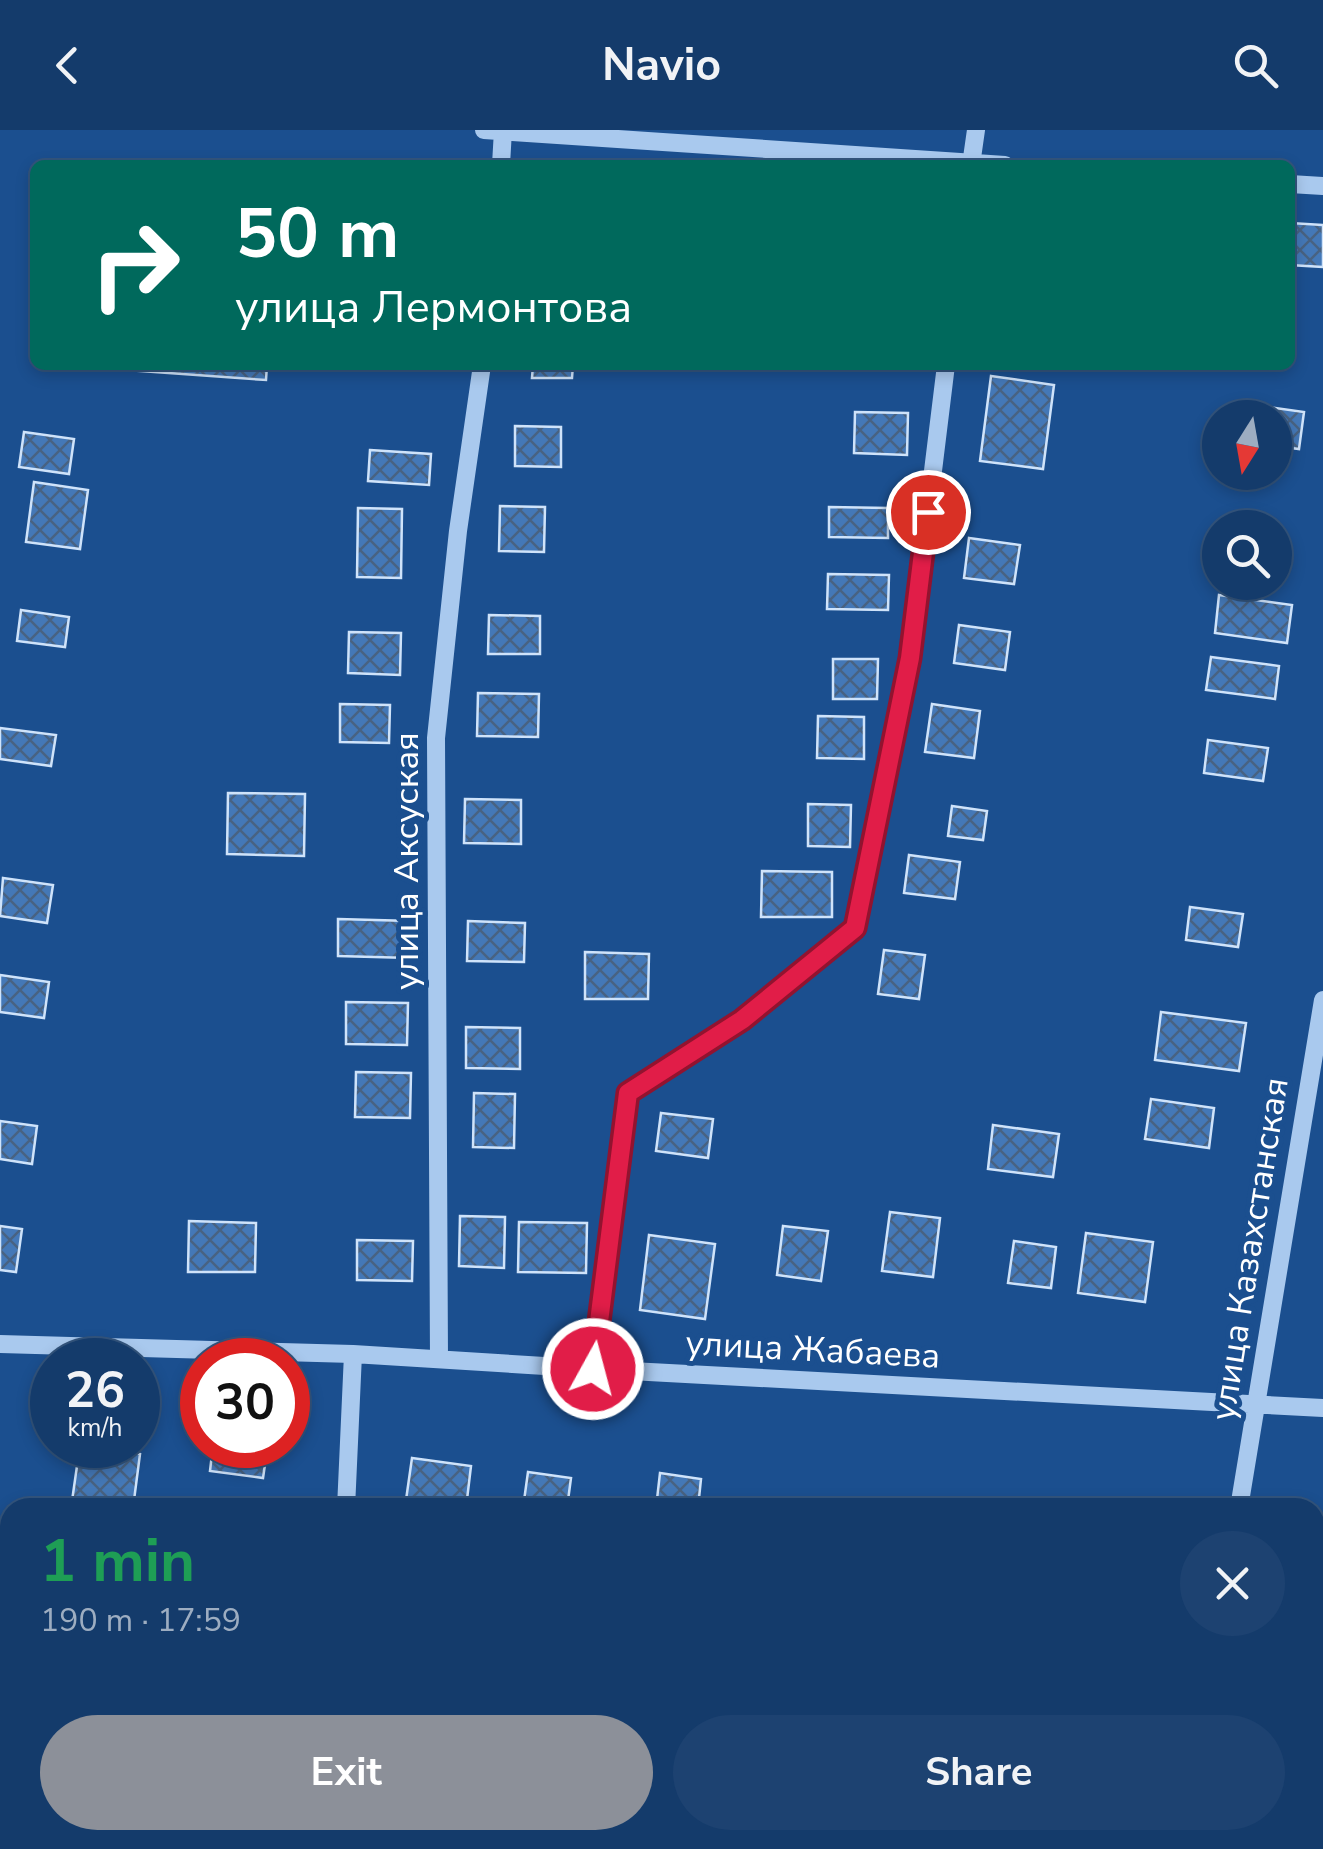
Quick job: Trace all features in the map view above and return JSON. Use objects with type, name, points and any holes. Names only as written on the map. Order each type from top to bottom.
[{"type":"street","points":[[972,160],[976,130]]},
{"type":"street","points":[[500,160],[497,131],[914,160]]},
{"type":"street","points":[[1295,184],[1323,186]]},
{"type":"street","name":"улица Аксуская","points":[[439,1359],[436,738],[458,531],[481,370]]},
{"type":"street","points":[[593,1369],[628,1093],[742,1020],[855,928],[910,658],[945,370]]},
{"type":"street","name":"улица Казахстанская","points":[[1241,1498],[1323,1000]]},
{"type":"street","name":"улица Жабаева","points":[[0,1344],[353,1354],[1323,1408]]},
{"type":"street","points":[[346,1498],[353,1354]]},
{"type":"building","points":[[1295,223],[1323,225],[1323,267],[1295,265]]},
{"type":"building","points":[[126,370],[267,370],[266,380]]},
{"type":"building","points":[[533,370],[573,370],[572,378],[532,378]]},
{"type":"building","points":[[991,376],[1054,385],[1043,469],[980,461]]},
{"type":"building","points":[[1292,410],[1304,412],[1299,449],[1292,448]]},
{"type":"building","points":[[855,412],[908,413],[907,455],[854,453]]},
{"type":"building","points":[[515,426],[561,427],[561,467],[515,466]]},
{"type":"building","points":[[24,432],[74,439],[69,474],[19,467]]},
{"type":"building","points":[[370,450],[431,454],[429,485],[368,481]]},
{"type":"building","points":[[34,482],[88,490],[80,549],[26,542]]},
{"type":"building","points":[[500,506],[545,507],[544,552],[499,551]]},
{"type":"building","points":[[829,507],[888,508],[888,538],[829,537]]},
{"type":"building","points":[[358,508],[402,509],[401,578],[357,577]]},
{"type":"building","points":[[969,538],[1020,545],[1014,584],[964,578]]},
{"type":"building","points":[[828,574],[889,575],[888,610],[827,609]]},
{"type":"building","points":[[1218,600],[1292,605],[1287,643],[1215,633]]},
{"type":"building","points":[[21,610],[69,617],[65,647],[17,641]]},
{"type":"building","points":[[489,615],[540,616],[540,654],[488,654]]},
{"type":"building","points":[[959,625],[1010,632],[1005,670],[954,663]]},
{"type":"building","points":[[349,632],[401,633],[400,675],[348,673]]},
{"type":"building","points":[[1211,657],[1279,666],[1275,699],[1206,690]]},
{"type":"building","points":[[833,659],[878,659],[877,699],[833,699]]},
{"type":"building","points":[[478,693],[539,694],[538,737],[477,736]]},
{"type":"building","points":[[340,704],[390,705],[389,743],[340,742]]},
{"type":"building","points":[[932,704],[980,711],[974,758],[925,752]]},
{"type":"building","points":[[818,716],[864,717],[864,759],[817,758]]},
{"type":"building","points":[[0,728],[56,735],[51,766],[0,759]]},
{"type":"building","points":[[1208,740],[1268,748],[1263,781],[1204,773]]},
{"type":"building","points":[[228,793],[305,794],[304,856],[227,854]]},
{"type":"building","points":[[465,799],[521,800],[521,844],[464,843]]},
{"type":"building","points":[[808,804],[851,805],[850,847],[808,846]]},
{"type":"building","points":[[952,806],[987,811],[983,840],[948,836]]},
{"type":"building","points":[[909,855],[960,862],[955,899],[904,893]]},
{"type":"building","points":[[762,871],[832,872],[832,917],[761,917]]},
{"type":"building","points":[[3,878],[53,885],[47,923],[0,916]]},
{"type":"building","points":[[1190,907],[1243,914],[1238,947],[1186,940]]},
{"type":"building","points":[[338,919],[411,921],[410,958],[338,956]]},
{"type":"building","points":[[468,921],[525,923],[524,962],[467,961]]},
{"type":"building","points":[[884,950],[925,955],[919,999],[878,994]]},
{"type":"building","points":[[585,952],[649,954],[648,999],[585,999]]},
{"type":"building","points":[[0,975],[49,982],[44,1018],[0,1012]]},
{"type":"building","points":[[346,1002],[408,1003],[407,1045],[346,1044]]},
{"type":"building","points":[[1161,1012],[1246,1023],[1239,1071],[1155,1060]]},
{"type":"building","points":[[466,1027],[520,1028],[520,1069],[466,1068]]},
{"type":"building","points":[[356,1072],[411,1073],[410,1118],[355,1117]]},
{"type":"building","points":[[474,1093],[515,1094],[514,1148],[473,1147]]},
{"type":"building","points":[[1151,1099],[1214,1108],[1209,1148],[1145,1139]]},
{"type":"building","points":[[661,1113],[713,1119],[708,1158],[656,1151]]},
{"type":"building","points":[[0,1121],[37,1126],[32,1164],[0,1159]]},
{"type":"building","points":[[993,1125],[1059,1134],[1053,1177],[988,1169]]},
{"type":"building","points":[[890,1212],[940,1218],[933,1277],[882,1271]]},
{"type":"building","points":[[460,1216],[505,1217],[504,1268],[459,1266]]},
{"type":"building","points":[[189,1221],[256,1223],[255,1272],[188,1272]]},
{"type":"building","points":[[519,1222],[587,1223],[586,1273],[518,1272]]},
{"type":"building","points":[[0,1226],[22,1229],[16,1272],[0,1270]]},
{"type":"building","points":[[783,1226],[828,1231],[821,1281],[777,1275]]},
{"type":"building","points":[[1086,1233],[1153,1242],[1145,1302],[1078,1293]]},
{"type":"building","points":[[649,1235],[715,1244],[705,1319],[640,1310]]},
{"type":"building","points":[[357,1240],[413,1241],[412,1281],[357,1280]]},
{"type":"building","points":[[1014,1241],[1056,1247],[1051,1288],[1008,1283]]},
{"type":"building","points":[[412,1458],[471,1466],[467,1498],[406,1498]]},
{"type":"building","points":[[77,1468],[138,1468],[134,1498],[72,1498]]},
{"type":"building","points":[[210,1468],[264,1468],[263,1478],[210,1471]]},
{"type":"building","points":[[528,1472],[571,1478],[568,1498],[524,1498]]},
{"type":"building","points":[[660,1473],[701,1479],[699,1498],[657,1498]]},
{"type":"route","points":[[593,1369],[628,1093],[742,1020],[855,928],[910,658],[928,512]]}]
